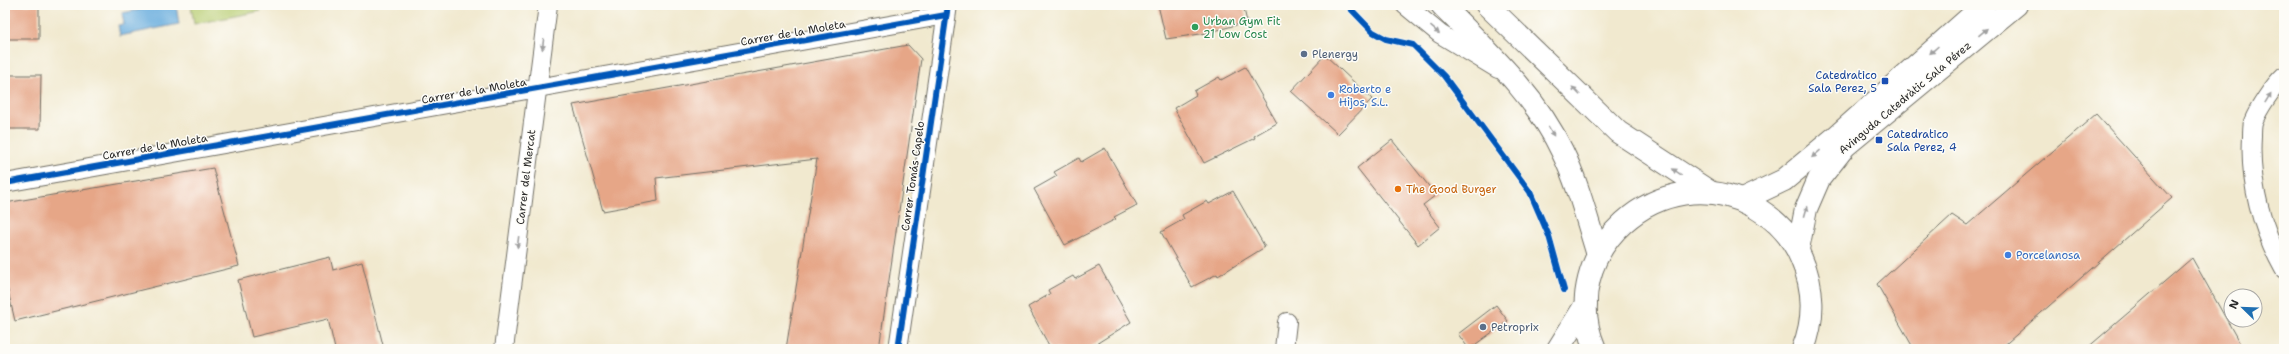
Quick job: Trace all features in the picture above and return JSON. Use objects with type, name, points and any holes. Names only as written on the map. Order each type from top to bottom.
[{"type":"main road","points":[[1442,5],[1512,77],[1541,114],[1562,150],[1598,254]]},
{"type":"main road","points":[[1487,5],[1618,132],[1710,192]]},
{"type":"main road","name":"Avinguda Catedràtic Sala Pérez","points":[[1742,200],[1784,180],[1837,136],[1984,5]]},
{"type":"main road","name":"Avinguda Catedràtic Sala Pérez","points":[[1798,249],[1806,209],[1819,179],[1845,146],[2016,5]]},
{"type":"main road","points":[[1595,349],[1588,326],[1586,304],[1592,270],[1598,254],[1613,232],[1633,213],[1657,200],[1684,193],[1710,192],[1742,200],[1768,216],[1783,228],[1798,249],[1808,272],[1812,298],[1811,323],[1804,349]]},
{"type":"main road","points":[[1558,349],[1586,304]]},
{"type":"street","name":"Carrer del Mercat","points":[[504,349],[548,5]]},
{"type":"street","points":[[1405,5],[1440,34],[1512,77]]},
{"type":"street","name":"Carrer de la Moleta","points":[[5,183],[538,90],[947,10]]},
{"type":"street","name":"Carrer Tomás Capelo","points":[[898,349],[947,10]]},
{"type":"street","points":[[2284,76],[2277,82],[2253,122],[2250,158],[2262,221],[2274,251],[2284,269]]},
{"type":"street","points":[[1284,349],[1287,322]]},
{"type":"green space","points":[[191,5],[260,5],[261,11],[194,24]]},
{"type":"water","points":[[164,5],[176,5],[179,24],[120,36],[118,25],[124,24],[122,13]]},
{"type":"building","points":[[5,5],[39,5],[39,39],[5,39]]},
{"type":"building","name":"Urban Gym Fit 21 Low Cost","points":[[1158,5],[1243,5],[1247,22],[1207,33],[1166,39]]},
{"type":"building","points":[[908,45],[921,59],[879,349],[786,349],[817,159],[656,178],[658,201],[603,211],[573,105]]},
{"type":"building","name":"Roberto e Hijos, S.L.","points":[[1325,55],[1372,99],[1338,134],[1291,91]]},
{"type":"building","points":[[1245,67],[1277,123],[1254,136],[1255,138],[1204,163],[1174,108],[1196,95],[1194,91],[1219,77],[1221,80]]},
{"type":"building","points":[[5,75],[41,75],[40,129],[5,129]]},
{"type":"building","name":"Porcelanosa","points":[[2096,114],[2172,198],[2000,349],[1914,349],[1877,284],[1952,215],[1967,225]]},
{"type":"building","points":[[1392,140],[1436,195],[1423,205],[1440,227],[1418,245],[1357,168]]},
{"type":"building","points":[[1105,148],[1137,205],[1114,217],[1116,219],[1065,245],[1034,189],[1057,176],[1054,172],[1079,158],[1081,162]]},
{"type":"building","points":[[213,168],[239,266],[15,321],[5,278],[5,203]]},
{"type":"building","points":[[1233,191],[1265,247],[1218,276],[1217,274],[1192,287],[1161,232],[1184,219],[1182,215],[1207,201],[1209,204]]},
{"type":"building","points":[[330,257],[333,270],[362,262],[384,349],[335,349],[328,319],[252,337],[238,280]]},
{"type":"building","points":[[2192,258],[2223,313],[2223,328],[2231,328],[2243,349],[2086,349]]},
{"type":"building","points":[[1099,266],[1131,322],[1088,349],[1051,349],[1028,307],[1050,294],[1048,290],[1073,276],[1075,279]]},
{"type":"building","name":"Petroprix","points":[[1496,305],[1508,321],[1469,349],[1458,334]]},
{"type":"cycle path","points":[[898,349],[948,5]]},
{"type":"cycle path","points":[[1347,5],[1373,32],[1386,39],[1413,45],[1444,76],[1530,192],[1549,236],[1564,290]]},
{"type":"cycle path","points":[[5,183],[946,15]]},
{"type":"place","name":"Urban Gym Fit 21 Low Cost","points":[[1195,27]]},
{"type":"place","name":"Plenergy","points":[[1304,54]]},
{"type":"place","name":"Catedratico Sala Perez, 5","points":[[1885,81]]},
{"type":"place","name":"Roberto e Hijos, S.L.","points":[[1331,95]]},
{"type":"place","name":"Catedratico Sala Perez, 4","points":[[1879,140]]},
{"type":"place","name":"The Good Burger","points":[[1398,189]]},
{"type":"place","name":"Porcelanosa","points":[[2008,255]]},
{"type":"place","name":"Petroprix","points":[[1483,327]]}]
